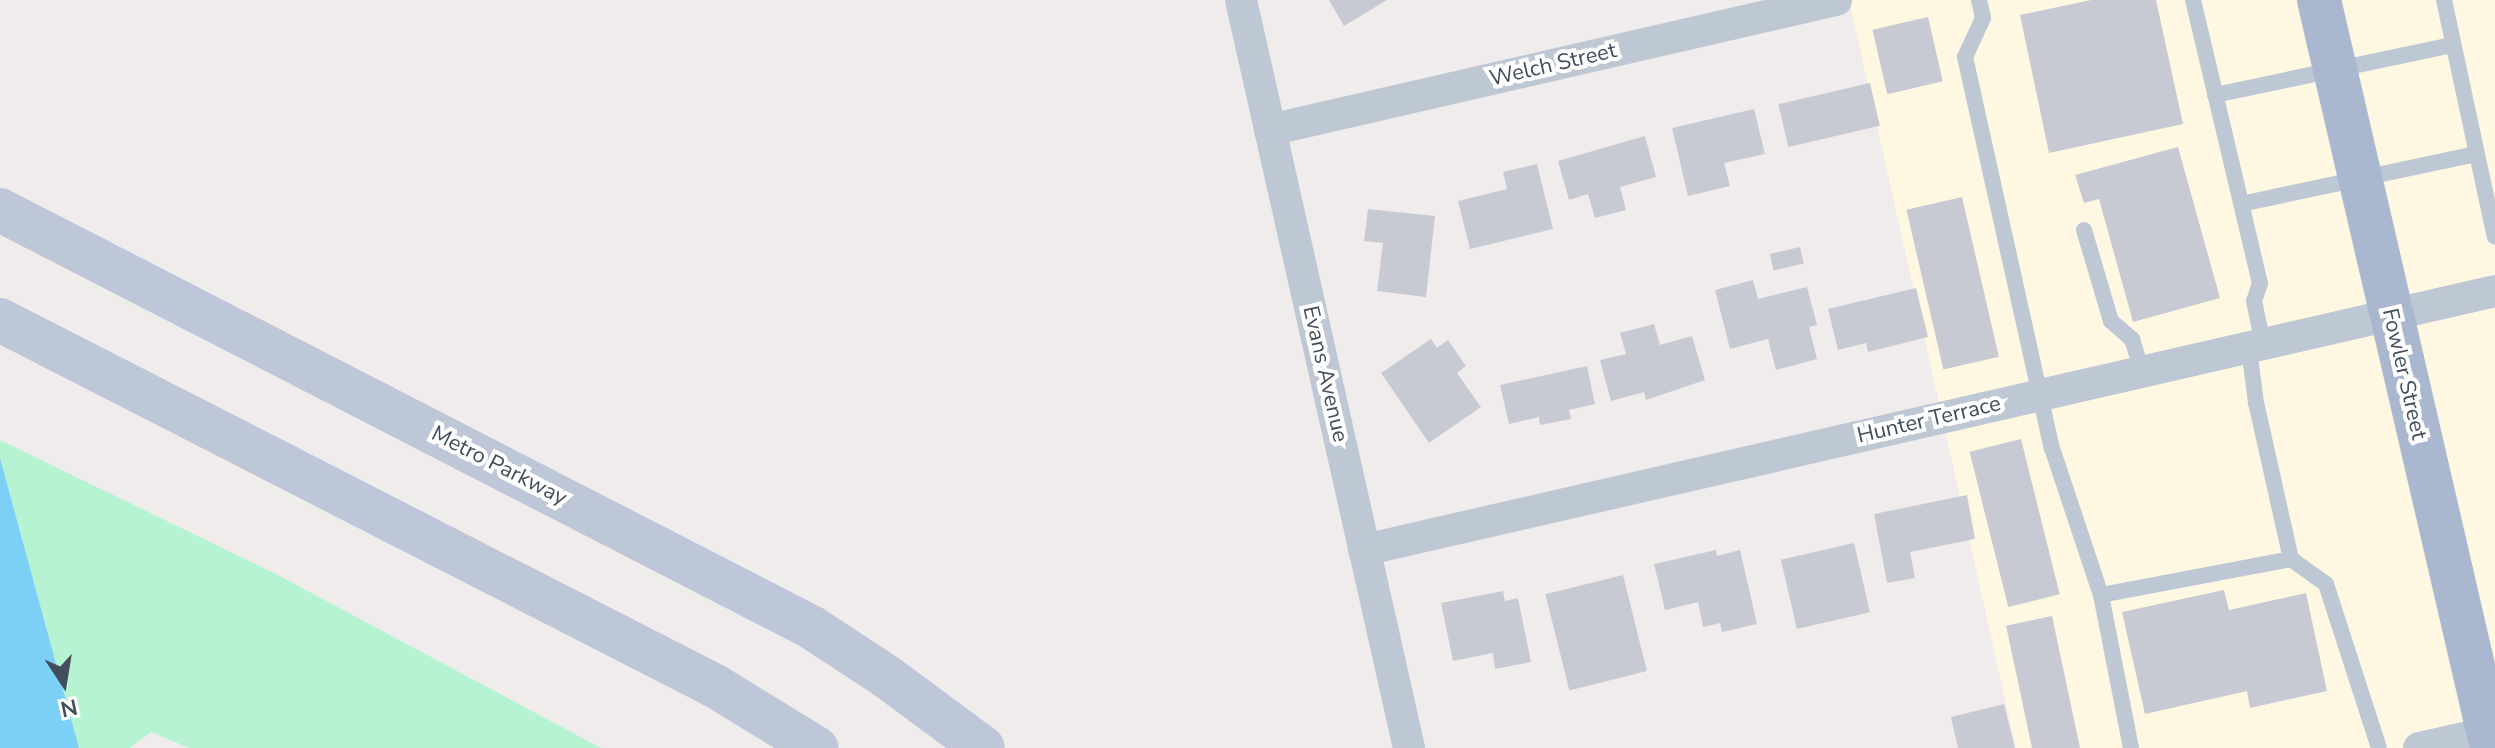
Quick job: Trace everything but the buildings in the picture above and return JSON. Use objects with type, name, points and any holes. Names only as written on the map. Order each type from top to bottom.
[{"type":"main road","name":"Fowler Street","points":[[2319,0],[2390,315],[2492,737]]},
{"type":"main road","name":"Metro Parkway","points":[[0,210],[811,627],[887,677],[983,748]]},
{"type":"main road","points":[[0,320],[715,686],[816,748]]},
{"type":"street","name":"Evans Avenue","points":[[1241,0],[1409,748]]},
{"type":"street","name":"Welch Street","points":[[1270,130],[1836,0]]},
{"type":"street","name":"Hunter Terrace","points":[[1364,550],[2495,291]]},
{"type":"street","points":[[2419,748],[2492,737]]},
{"type":"lane","points":[[1979,0],[1983,18],[1965,57],[2039,395],[2052,448],[2101,595],[2131,748]]},
{"type":"lane","points":[[2193,0],[2260,283],[2254,301],[2256,403],[2291,559],[2326,584],[2379,748]]},
{"type":"lane","points":[[2444,0],[2495,237]]},
{"type":"lane","points":[[2215,95],[2453,45]]},
{"type":"lane","points":[[2241,204],[2477,154]]},
{"type":"lane","points":[[2084,230],[2111,321],[2132,339],[2142,372]]},
{"type":"lane","points":[[2101,595],[2291,559]]},
{"type":"shaded area","points":[[1849,0],[2299,0],[2472,748],[2016,748]]},
{"type":"shaded area","points":[[2337,0],[2495,0],[2495,683]]},
{"type":"green space","points":[[0,440],[276,574],[601,748],[189,748],[151,732],[130,748],[79,748],[0,458]]},
{"type":"water","points":[[0,458],[79,748],[0,748]]}]
